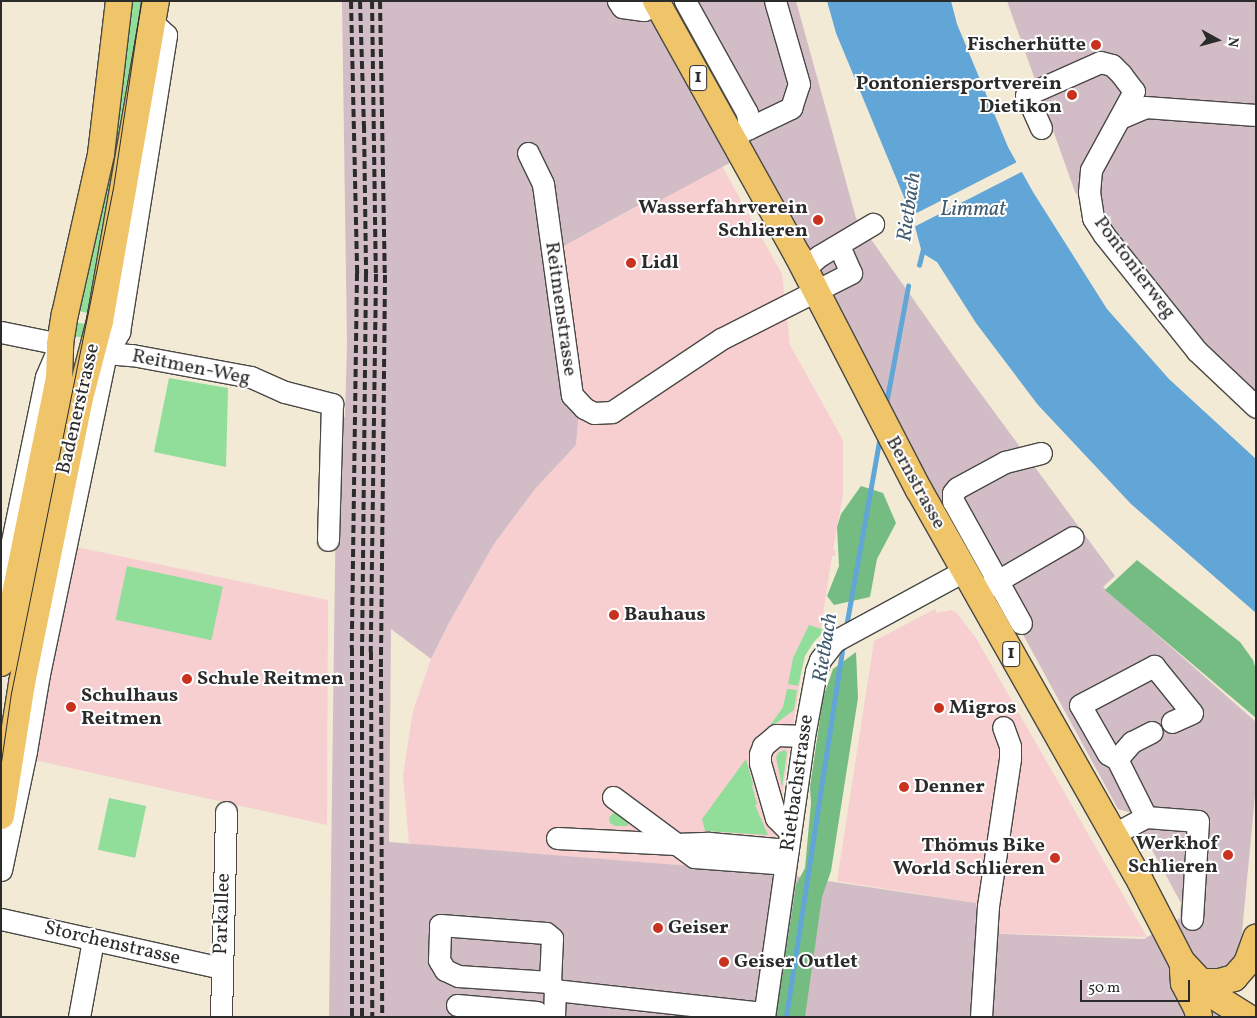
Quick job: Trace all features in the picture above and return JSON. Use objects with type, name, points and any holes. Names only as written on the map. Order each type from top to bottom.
[{"type":"main road","name":"Bernstrasse","points":[[657,2],[740,133],[810,280],[893,443],[964,571],[987,587],[1182,962],[1214,996],[1247,1017]]},
{"type":"main road","name":"Badenerstrasse","points":[[1,663],[59,379],[60,344],[65,314],[101,154],[115,3]]},
{"type":"main road","name":"Badenerstrasse","points":[[1,816],[22,683],[99,353],[100,321],[154,12]]},
{"type":"main road","points":[[60,344],[99,353]]},
{"type":"main road","points":[[1200,982],[1219,982],[1234,978],[1247,963],[1256,938]]},
{"type":"main road","name":"Bernstrasse","points":[[1182,962],[1184,983],[1201,1014]]},
{"type":"main road","points":[[1254,1017],[1256,1005]]},
{"type":"street","points":[[618,1],[622,7],[644,10],[657,2]]},
{"type":"street","points":[[685,1],[747,113],[740,133]]},
{"type":"street","points":[[740,133],[791,108],[799,84],[775,1]]},
{"type":"street","name":"Pontonierweg","points":[[1041,128],[1026,95],[1100,62],[1112,65],[1134,91],[1122,117],[1091,170],[1089,192],[1093,218],[1104,235],[1197,351],[1256,407]]},
{"type":"street","points":[[1122,117],[1145,107],[1256,115]]},
{"type":"street","name":"Reitmenstrasse","points":[[528,153],[543,184],[568,377],[572,395],[584,408],[594,413],[612,412],[810,280]]},
{"type":"street","points":[[810,280],[820,256],[873,224]]},
{"type":"street","points":[[810,280],[851,273],[839,246]]},
{"type":"street","points":[[1,332],[60,344],[46,377],[1,594]]},
{"type":"street","points":[[1,870],[26,751],[99,353]]},
{"type":"street","name":"Reitmen-Weg","points":[[99,353],[132,355],[251,378],[285,392],[332,404],[328,540]]},
{"type":"street","points":[[1021,623],[987,587],[953,501],[953,493],[957,488],[1005,462],[1042,453]]},
{"type":"street","points":[[987,587],[1073,537]]},
{"type":"street","name":"Rietbachstrasse","points":[[764,1015],[804,736],[816,671],[820,660],[835,641],[964,571]]},
{"type":"street","points":[[1146,817],[1117,759],[1108,754],[1080,705],[1154,666],[1192,713],[1172,722]]},
{"type":"street","points":[[982,1017],[988,906],[1010,758],[1010,746],[1003,727]]},
{"type":"street","points":[[1117,759],[1132,742],[1152,732]]},
{"type":"street","points":[[557,838],[676,844],[709,843],[788,849],[776,818],[760,763],[760,754],[763,746],[776,735],[804,736]]},
{"type":"street","points":[[613,797],[676,844]]},
{"type":"street","name":"Parkallee","points":[[222,1017],[226,812]]},
{"type":"street","points":[[1114,834],[1146,817],[1198,821],[1192,919]]},
{"type":"street","name":"Storchenstrasse","points":[[1,919],[222,968]]},
{"type":"street","points":[[457,1005],[545,1015],[553,986],[552,938],[546,933],[440,925],[439,960],[445,970],[458,976],[553,986],[710,1012],[764,1015]]},
{"type":"street","points":[[78,1017],[93,940]]},
{"type":"shaded area","points":[[342,1],[796,1],[856,218],[959,364],[1115,576],[1103,587],[1256,722],[1256,785],[1234,1017],[329,1017],[337,417],[345,417],[347,344]],"holes":[[[752,151],[929,480],[1020,629],[1118,809],[1132,813],[1181,903],[1180,918],[1144,939],[976,933],[976,903],[767,872],[389,842],[391,629],[431,659],[450,621],[494,544],[535,489],[576,445],[580,394],[560,248],[643,203],[646,208]]]},
{"type":"shaded area","points":[[1007,1],[1256,1],[1256,404],[1237,390],[1075,192]]},
{"type":"shaded area","points":[[722,166],[782,274],[790,345],[843,440],[843,495],[833,550],[836,551],[835,556],[832,556],[821,627],[804,657],[770,872],[424,846],[409,843],[403,775],[413,711],[431,659],[450,621],[494,544],[535,489],[576,445],[560,248],[644,203],[646,208]]},
{"type":"shaded area","name":"Schule Reitmen","points":[[72,546],[328,600],[327,825],[30,759]]},
{"type":"shaded area","points":[[935,609],[937,613],[951,610],[956,612],[976,638],[1147,937],[976,933],[976,903],[837,881],[874,641]]},
{"type":"green space","points":[[124,1],[151,1],[96,315],[74,310]]},
{"type":"green space","points":[[72,322],[93,325],[85,338],[73,336]]},
{"type":"green space","points":[[169,378],[228,388],[226,467],[154,452]]},
{"type":"green space","points":[[861,486],[883,493],[896,523],[877,559],[870,597],[834,605],[827,596],[839,566],[837,527],[841,514]]},
{"type":"green space","points":[[1137,560],[1240,642],[1253,660],[1256,670],[1256,718],[1105,590]]},
{"type":"green space","points":[[127,566],[223,586],[211,640],[116,620]]},
{"type":"green space","points":[[809,625],[825,630],[813,643],[805,656],[798,686],[788,684],[793,658]]},
{"type":"green space","points":[[856,652],[858,698],[831,871],[822,897],[805,1017],[776,1017],[796,885],[805,868],[811,803],[810,787],[823,698],[833,669]]},
{"type":"green space","points":[[787,689],[797,690],[794,710],[767,730],[783,707]]},
{"type":"green space","points":[[785,750],[787,753],[782,787],[776,757],[779,752]]},
{"type":"green space","points":[[746,759],[757,804],[755,805],[768,835],[705,831],[702,819]]},
{"type":"green space","points":[[109,798],[146,806],[135,858],[98,850]]},
{"type":"green space","points":[[613,813],[617,813],[628,820],[628,826],[615,826],[610,823],[609,818]]},
{"type":"water","name":"Limmat","points":[[827,1],[951,1],[957,24],[1008,147],[1033,192],[1107,309],[1169,379],[1256,459],[1256,613],[1131,504],[1038,405],[976,323],[937,262],[922,253],[913,219],[836,33]]},
{"type":"pier","points":[[1019,161],[1024,171],[914,227],[909,217]]},
{"type":"waterway","name":"Rietbach","points":[[919,265],[923,249]]},
{"type":"waterway","name":"Rietbach","points":[[886,404],[908,286]]},
{"type":"waterway","name":"Rietbach","points":[[846,627],[880,436]]},
{"type":"waterway","name":"Rietbach","points":[[786,1017],[843,645]]},
{"type":"tram line","points":[[1,762],[11,693],[113,188],[141,1]]},
{"type":"railway","points":[[351,1],[357,273],[352,648],[352,1017]]},
{"type":"railway","points":[[360,1],[366,274],[362,648],[362,1017]]},
{"type":"railway","points":[[372,1],[376,274],[371,652],[372,1017]]},
{"type":"railway","points":[[380,1],[385,275],[381,669],[382,1017]]},
{"type":"place","name":"Fischerhütte","points":[[1096,45]]},
{"type":"place","name":"Pontoniersportverein Dietikon","points":[[1072,95]]},
{"type":"place","name":"Wasserfahrverein Schlieren","points":[[818,220]]},
{"type":"place","name":"Lidl","points":[[631,263]]},
{"type":"place","name":"Bauhaus","points":[[614,615]]},
{"type":"place","name":"Schule Reitmen","points":[[187,679]]},
{"type":"place","name":"Schulhaus Reitmen","points":[[71,707]]},
{"type":"place","name":"Migros","points":[[939,708]]},
{"type":"place","name":"Denner","points":[[904,787]]},
{"type":"place","name":"Werkhof Schlieren","points":[[1228,855]]},
{"type":"place","name":"Thömus Bike World Schlieren","points":[[1055,858]]},
{"type":"place","name":"Geiser","points":[[658,928]]},
{"type":"place","name":"Geiser Outlet","points":[[724,962]]}]
